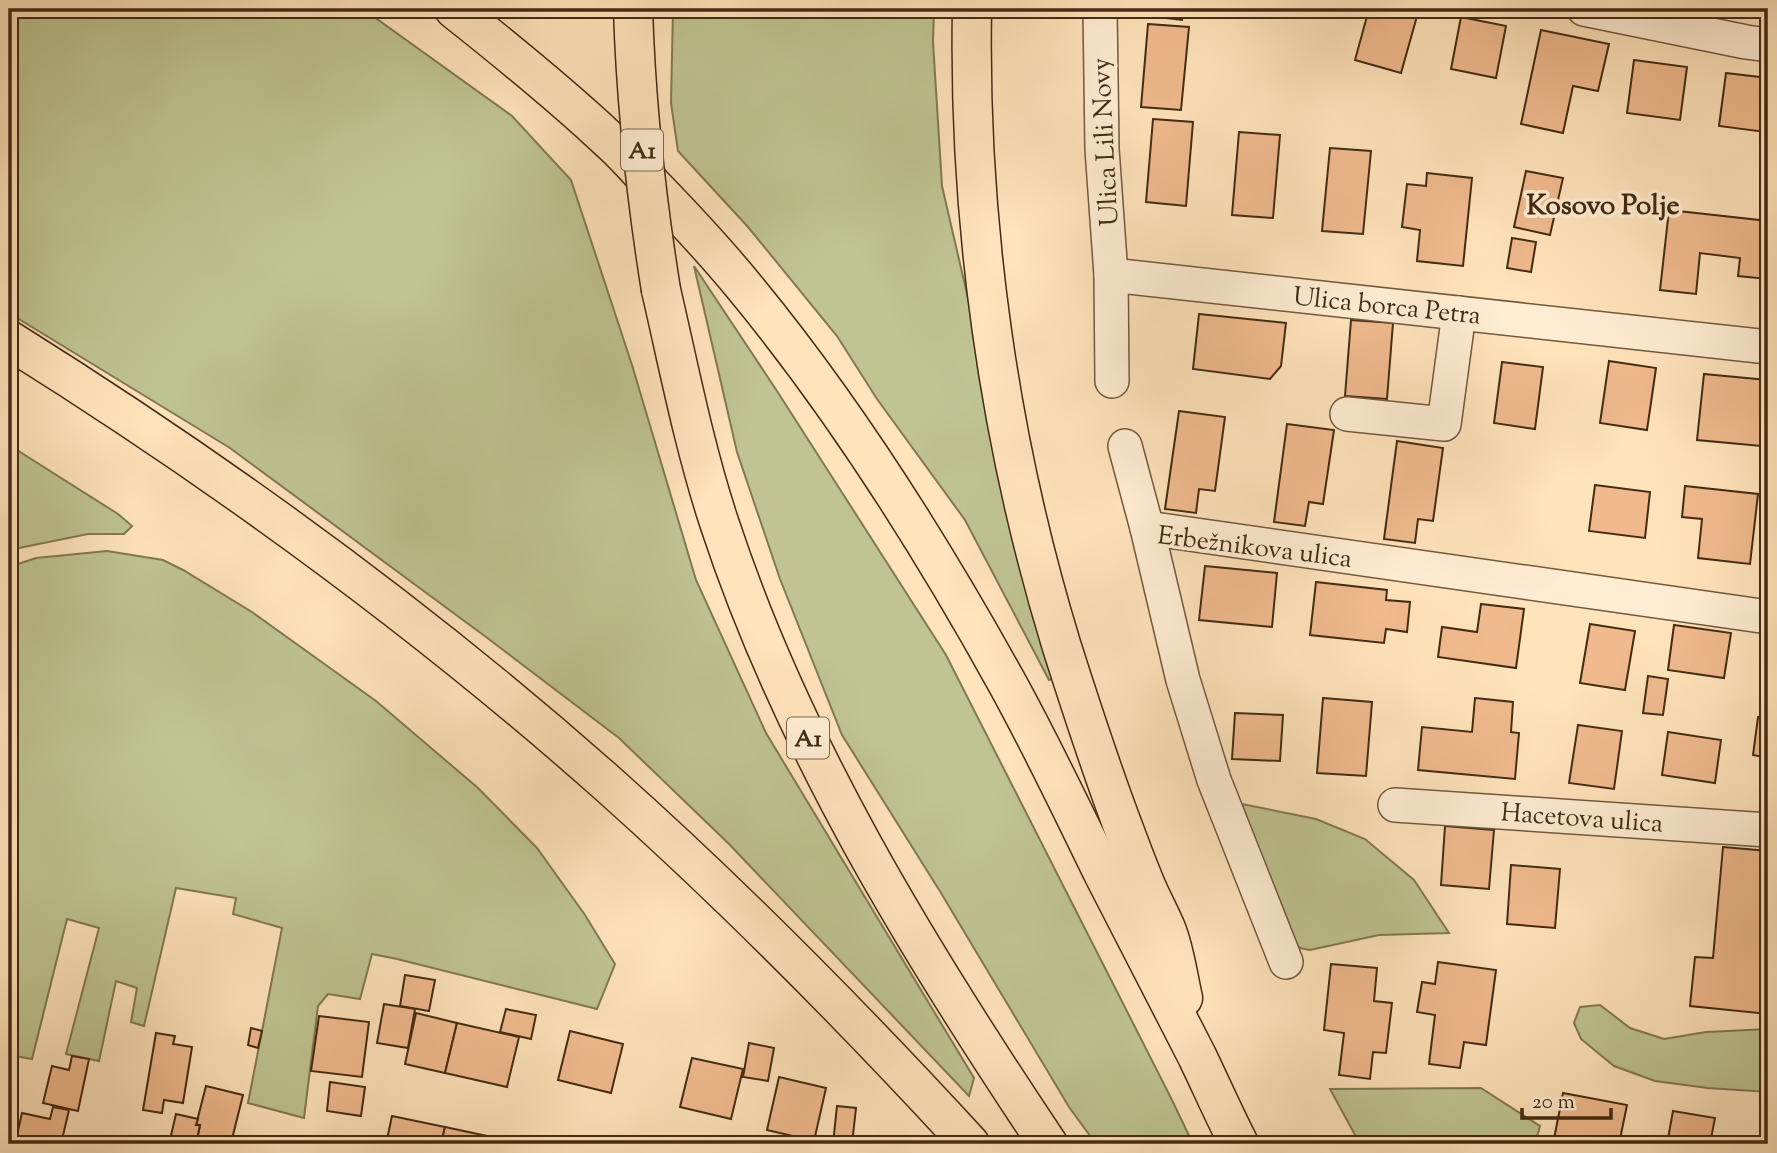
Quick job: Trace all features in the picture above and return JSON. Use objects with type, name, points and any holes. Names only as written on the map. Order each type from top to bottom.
[{"type":"highway","points":[[454,9],[517,59],[612,143],[690,224],[743,285],[840,413],[928,546],[1007,683],[1239,1144]]},
{"type":"highway","name":"A1","points":[[633,9],[640,132],[661,290],[696,446],[746,597],[811,744],[885,884],[968,1021],[1048,1144]]},
{"type":"highway","points":[[972,9],[975,172],[982,250],[997,356],[1021,486],[1061,642],[1121,820],[1167,933],[1199,1061]]},
{"type":"highway","points":[[9,340],[103,398],[298,534],[405,615],[528,715],[617,792],[753,918],[970,1144]]},
{"type":"street","name":"Ulica Lili Novy","points":[[1100,9],[1102,149],[1111,275]]},
{"type":"street","points":[[1584,9],[1768,45]]},
{"type":"street","name":"Ulica borca Petra","points":[[1111,275],[1768,347]]},
{"type":"street","points":[[1111,275],[1112,381]]},
{"type":"street","points":[[1347,414],[1444,424],[1460,313]]},
{"type":"street","points":[[1125,446],[1147,528]]},
{"type":"street","name":"Erbežnikova ulica","points":[[1286,962],[1214,780],[1184,680],[1147,528],[1768,617]]},
{"type":"street","name":"Hacetova ulica","points":[[1395,805],[1768,830]]},
{"type":"green space","points":[[9,9],[363,9],[512,116],[571,180],[632,365],[696,580],[766,733],[974,1078],[969,1096],[729,844],[619,738],[230,448],[9,313]]},
{"type":"green space","points":[[673,9],[934,9],[933,42],[942,186],[1056,678],[1049,680],[965,520],[877,399],[837,336],[748,227],[678,151],[671,103]]},
{"type":"green space","points":[[694,266],[946,655],[1193,1144],[1096,1144],[1069,1107],[941,893],[842,735],[780,579],[737,452]]},
{"type":"green space","points":[[9,445],[118,514],[132,526],[124,534],[88,534],[9,550]]},
{"type":"green space","points":[[107,551],[163,560],[252,612],[376,701],[478,788],[537,848],[585,915],[615,964],[597,1009],[372,954],[360,999],[328,994],[318,1006],[304,1118],[248,1103],[282,928],[233,914],[236,898],[176,888],[144,1026],[131,1022],[137,988],[116,981],[99,1061],[66,1054],[99,928],[67,919],[32,1059],[9,1055],[9,567],[36,558]]},
{"type":"green space","points":[[1242,804],[1316,819],[1365,839],[1414,880],[1449,933],[1379,935],[1310,950],[1300,948],[1291,939]]},
{"type":"green space","points":[[1600,1005],[1630,1028],[1664,1039],[1706,1032],[1768,1029],[1768,1092],[1655,1081],[1614,1066],[1581,1039],[1574,1023],[1580,1007]]},
{"type":"green space","points":[[1481,1088],[1540,1126],[1535,1144],[1360,1144],[1330,1089]]},
{"type":"building","points":[[1141,9],[1183,9],[1182,20],[1141,15]]},
{"type":"building","points":[[1369,9],[1419,9],[1401,73],[1355,60]]},
{"type":"building","points":[[1461,17],[1506,26],[1496,78],[1451,69]]},
{"type":"building","points":[[1148,24],[1189,27],[1181,110],[1141,107]]},
{"type":"building","points":[[1541,30],[1609,44],[1598,91],[1573,86],[1563,133],[1521,124]]},
{"type":"building","points":[[1634,60],[1687,67],[1680,120],[1627,113]]},
{"type":"building","points":[[1726,73],[1768,78],[1765,132],[1719,126]]},
{"type":"building","points":[[1153,119],[1193,122],[1186,206],[1146,202]]},
{"type":"building","points":[[1239,132],[1280,135],[1273,218],[1232,215]]},
{"type":"building","points":[[1330,148],[1371,151],[1363,234],[1322,231]]},
{"type":"building","points":[[1526,171],[1563,178],[1550,235],[1514,227]]},
{"type":"building","points":[[1427,173],[1472,178],[1463,266],[1417,261],[1420,230],[1402,227],[1407,184],[1426,186]]},
{"type":"building","points":[[1669,210],[1768,221],[1768,279],[1738,276],[1740,258],[1700,253],[1696,294],[1660,290]]},
{"type":"building","points":[[1512,238],[1536,242],[1531,272],[1507,268]]},
{"type":"building","points":[[1199,314],[1286,323],[1281,366],[1270,379],[1193,369]]},
{"type":"building","points":[[1351,320],[1393,323],[1387,399],[1345,396]]},
{"type":"building","points":[[1609,361],[1656,368],[1647,430],[1600,423]]},
{"type":"building","points":[[1502,362],[1543,367],[1535,429],[1494,423]]},
{"type":"building","points":[[1704,374],[1767,380],[1761,446],[1697,440]]},
{"type":"building","points":[[1179,411],[1225,417],[1215,491],[1199,489],[1196,513],[1165,509]]},
{"type":"building","points":[[1287,424],[1334,430],[1323,504],[1309,502],[1305,526],[1274,522]]},
{"type":"building","points":[[1397,441],[1443,448],[1433,521],[1418,519],[1415,543],[1384,539]]},
{"type":"building","points":[[1595,485],[1650,492],[1645,538],[1589,531]]},
{"type":"building","points":[[1685,486],[1758,494],[1750,564],[1698,558],[1702,519],[1682,517]]},
{"type":"building","points":[[1205,566],[1277,573],[1272,627],[1199,620]]},
{"type":"building","points":[[1316,582],[1387,590],[1386,600],[1410,602],[1407,632],[1386,629],[1384,643],[1310,635]]},
{"type":"building","points":[[1481,604],[1524,609],[1516,668],[1438,657],[1442,627],[1477,632]]},
{"type":"building","points":[[1590,624],[1635,631],[1625,690],[1580,683]]},
{"type":"building","points":[[1674,625],[1731,633],[1724,678],[1668,670]]},
{"type":"building","points":[[1648,676],[1668,679],[1663,715],[1643,713]]},
{"type":"building","points":[[1323,698],[1372,702],[1366,776],[1317,773]]},
{"type":"building","points":[[1475,698],[1513,702],[1511,732],[1519,733],[1515,779],[1418,770],[1422,727],[1472,732]]},
{"type":"building","points":[[1235,713],[1283,715],[1280,761],[1232,759]]},
{"type":"building","points":[[1758,717],[1768,718],[1768,758],[1753,755]]},
{"type":"building","points":[[1578,725],[1622,731],[1614,789],[1569,783]]},
{"type":"building","points":[[1668,732],[1721,740],[1715,783],[1662,775]]},
{"type":"building","points":[[1445,826],[1494,830],[1489,889],[1441,885]]},
{"type":"building","points":[[1723,847],[1768,851],[1768,1014],[1690,1006],[1695,957],[1713,958]]},
{"type":"building","points":[[1511,865],[1560,869],[1555,928],[1507,924]]},
{"type":"building","points":[[1438,962],[1496,970],[1486,1045],[1464,1042],[1460,1068],[1429,1064],[1435,1015],[1417,1012],[1422,982],[1435,984]]},
{"type":"building","points":[[1331,964],[1377,968],[1374,1001],[1392,1003],[1386,1053],[1373,1052],[1370,1079],[1339,1075],[1344,1033],[1324,1030]]},
{"type":"building","points":[[405,975],[435,980],[429,1011],[400,1006]]},
{"type":"building","points":[[384,1004],[415,1009],[408,1048],[377,1043]]},
{"type":"building","points":[[506,1009],[536,1015],[531,1039],[500,1032]]},
{"type":"building","points":[[416,1013],[457,1023],[445,1073],[405,1064]]},
{"type":"building","points":[[319,1016],[369,1022],[362,1077],[311,1071]]},
{"type":"building","points":[[457,1023],[519,1037],[507,1087],[445,1073]]},
{"type":"building","points":[[251,1028],[262,1031],[258,1048],[248,1045]]},
{"type":"building","points":[[570,1031],[623,1044],[611,1093],[558,1080]]},
{"type":"building","points":[[156,1033],[175,1036],[173,1044],[192,1047],[183,1103],[164,1100],[162,1113],[143,1110]]},
{"type":"building","points":[[749,1043],[774,1048],[768,1081],[743,1077]]},
{"type":"building","points":[[72,1056],[89,1059],[78,1111],[43,1103],[52,1066],[69,1070]]},
{"type":"building","points":[[692,1058],[743,1069],[731,1119],[680,1107]]},
{"type":"building","points":[[779,1077],[826,1088],[814,1141],[767,1130]]},
{"type":"building","points":[[330,1082],[365,1087],[361,1116],[327,1111]]},
{"type":"building","points":[[206,1086],[243,1095],[231,1143],[219,1141],[219,1144],[213,1144],[197,1140],[200,1125],[196,1125]]},
{"type":"building","points":[[1563,1093],[1627,1105],[1619,1144],[1553,1144]]},
{"type":"building","points":[[837,1106],[856,1108],[852,1144],[833,1144]]},
{"type":"building","points":[[53,1107],[69,1110],[61,1144],[15,1144],[22,1113],[50,1119]]},
{"type":"building","points":[[1673,1111],[1715,1118],[1710,1144],[1667,1144]]},
{"type":"building","points":[[176,1114],[198,1119],[196,1125],[200,1125],[196,1144],[169,1144]]},
{"type":"building","points":[[392,1116],[445,1127],[441,1144],[386,1144]]},
{"type":"building","points":[[445,1127],[506,1140],[505,1144],[441,1144]]},
{"type":"district","name":"Kosovo Polje","points":[[1603,204]]}]
